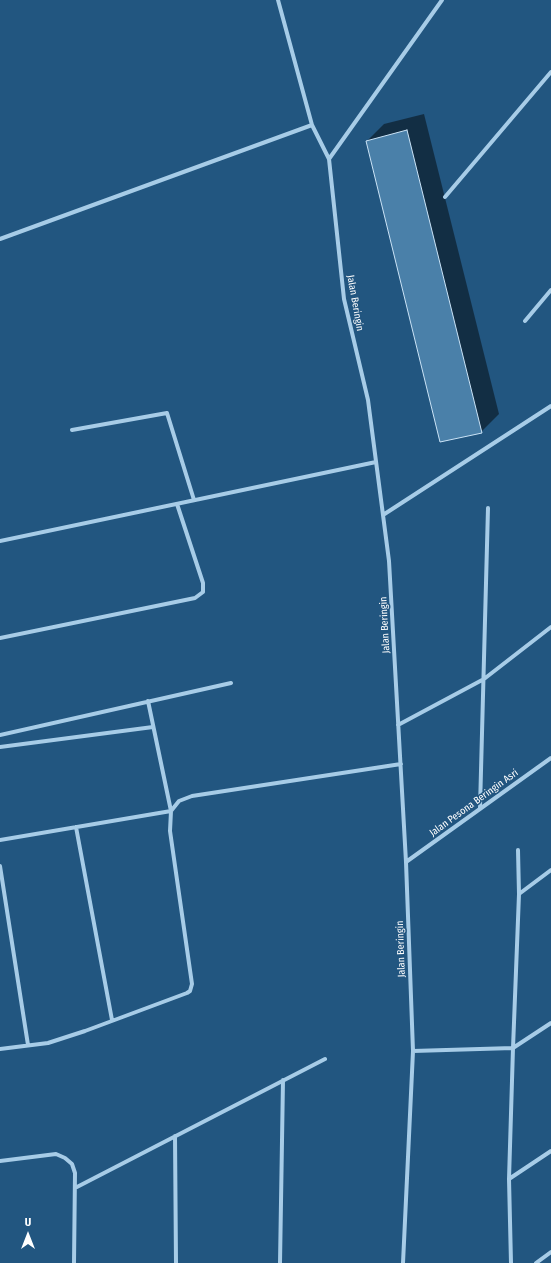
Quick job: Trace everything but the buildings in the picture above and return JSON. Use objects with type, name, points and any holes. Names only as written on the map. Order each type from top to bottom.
[{"type":"street","name":"Jalan Beringin","points":[[278,0],[312,125],[329,159],[344,298],[368,400],[389,561],[406,862],[412,1051],[403,1263]]},
{"type":"street","points":[[329,159],[442,0]]},
{"type":"street","points":[[445,197],[551,72]]},
{"type":"street","points":[[0,239],[312,125]]},
{"type":"street","points":[[525,321],[551,290]]},
{"type":"street","points":[[383,515],[551,406]]},
{"type":"street","points":[[72,430],[167,413],[194,500]]},
{"type":"street","points":[[0,541],[376,462]]},
{"type":"street","points":[[0,638],[195,598],[203,592],[203,582],[177,504]]},
{"type":"street","points":[[480,808],[488,508]]},
{"type":"street","points":[[398,726],[484,679],[551,627]]},
{"type":"street","points":[[0,735],[231,683]]},
{"type":"street","points":[[0,1049],[48,1042],[85,1031],[187,993],[192,987],[170,831],[172,811],[148,701]]},
{"type":"street","points":[[0,747],[153,727]]},
{"type":"street","name":"Jalan Pesona Beringin Asri","points":[[406,862],[551,758]]},
{"type":"street","points":[[0,840],[172,811],[179,802],[192,796],[401,764]]},
{"type":"street","points":[[76,827],[112,1020]]},
{"type":"street","points":[[511,1263],[509,1179],[519,894],[518,850]]},
{"type":"street","points":[[0,866],[28,1045]]},
{"type":"street","points":[[519,894],[551,870]]},
{"type":"street","points":[[412,1051],[513,1048],[551,1023]]},
{"type":"street","points":[[75,1188],[325,1058]]},
{"type":"street","points":[[280,1263],[283,1080]]},
{"type":"street","points":[[175,1136],[176,1263]]},
{"type":"street","points":[[509,1179],[551,1151]]},
{"type":"street","points":[[0,1161],[56,1154],[65,1158],[72,1164],[75,1173],[74,1263]]},
{"type":"street","points":[[536,1263],[551,1252]]}]
